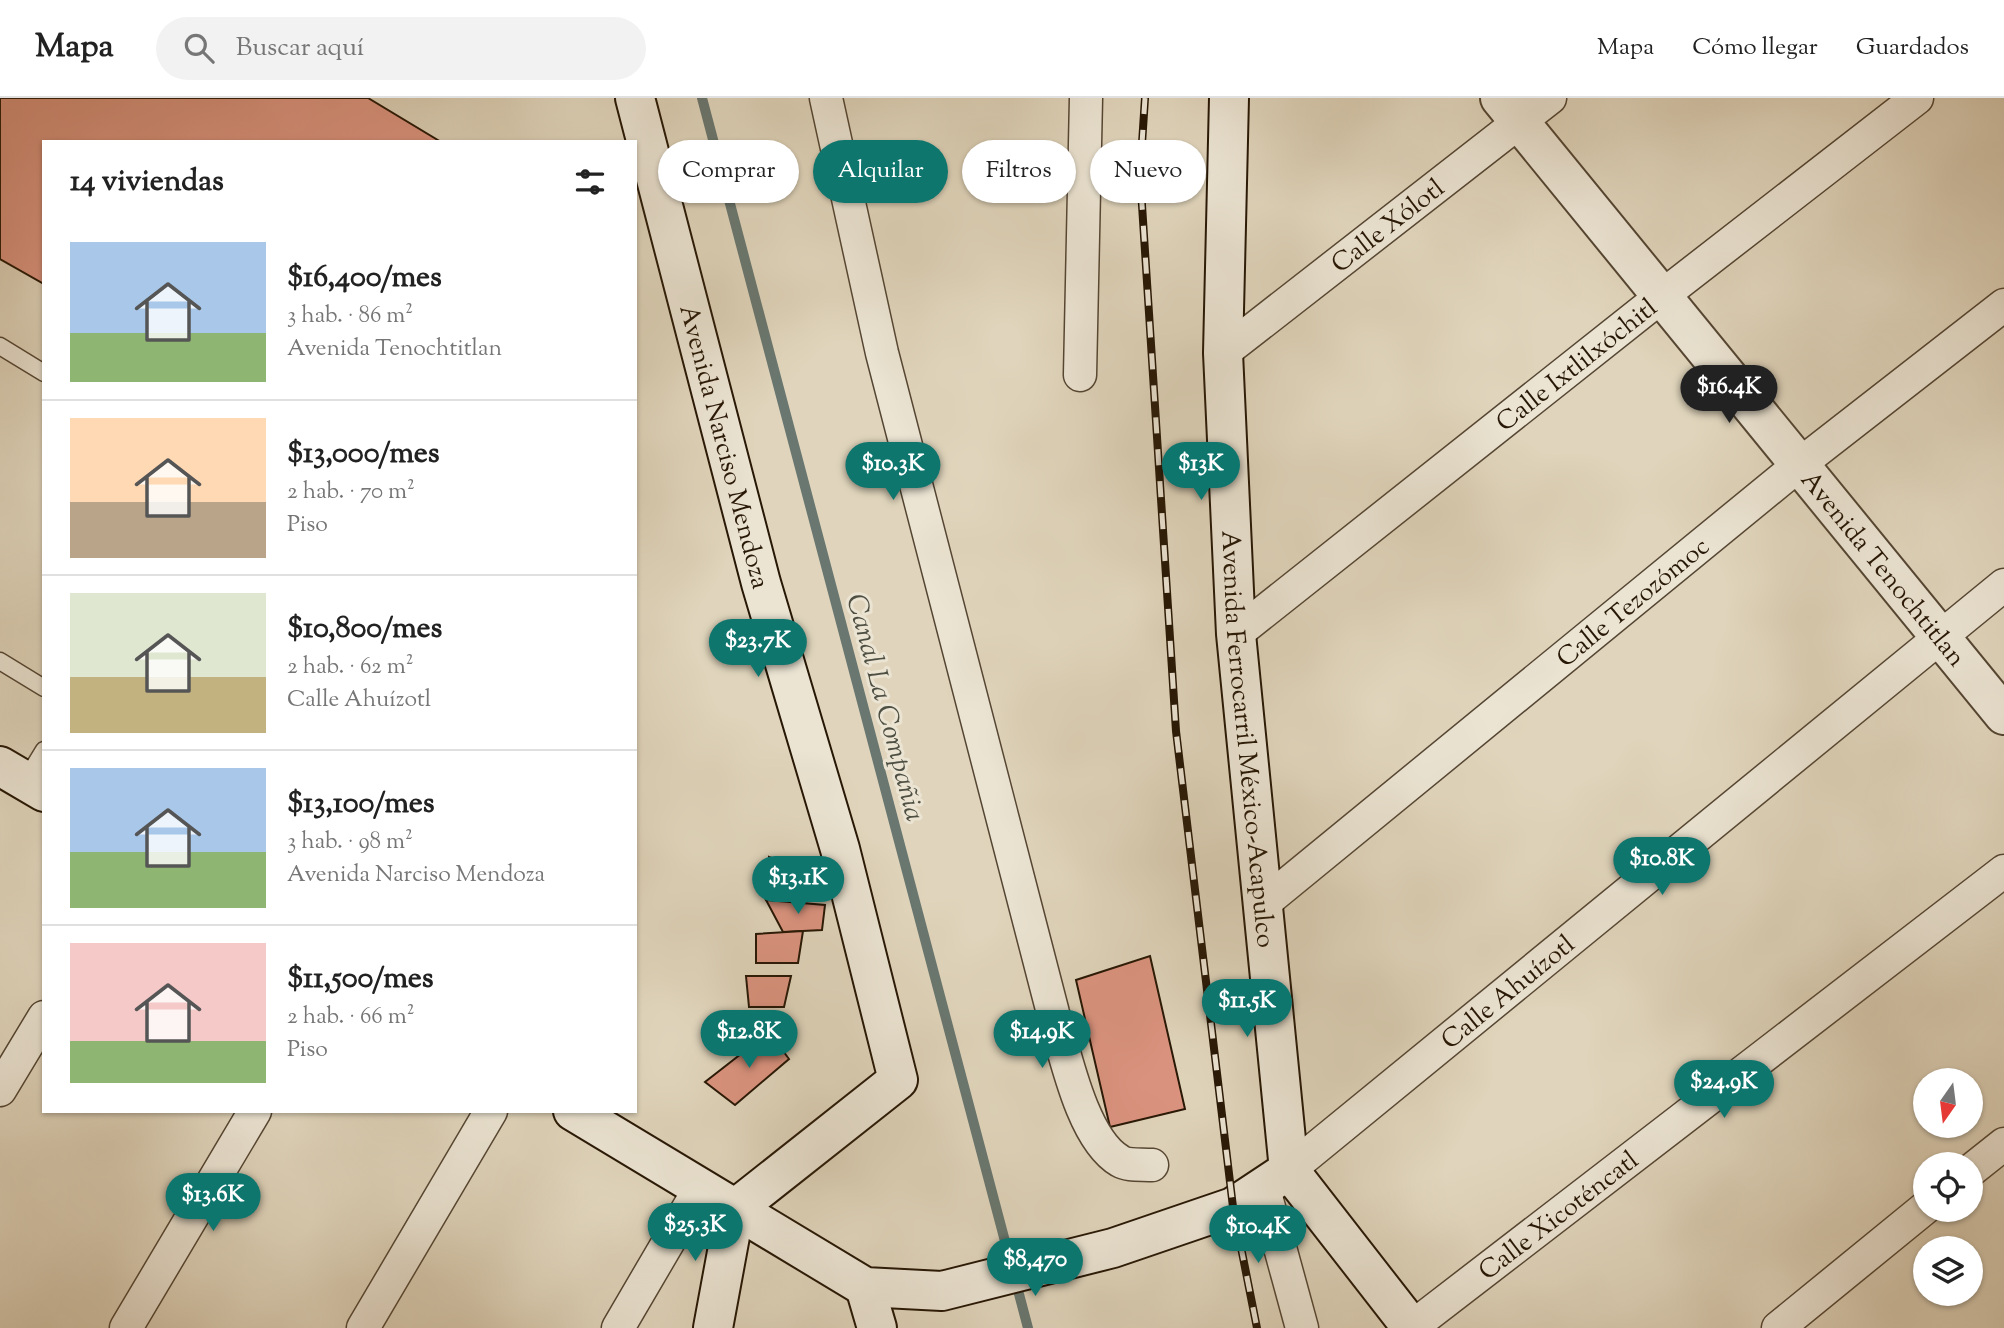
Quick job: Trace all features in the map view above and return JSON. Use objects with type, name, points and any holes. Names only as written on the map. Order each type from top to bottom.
[{"type":"main road","name":"Avenida Narciso Mendoza","points":[[635,98],[761,583],[841,849],[898,1080],[735,1209]]},
{"type":"main road","name":"Avenida Ferrocarril México-Acapulco","points":[[1229,98],[1223,353],[1236,634],[1264,903],[1277,1179]]},
{"type":"main road","name":"Avenida Tenochtitlan","points":[[1509,110],[2004,715]]},
{"type":"main road","points":[[576,1113],[865,1287],[877,1328]]},
{"type":"main road","points":[[1277,1179],[1412,1328]]},
{"type":"main road","name":"Calle Ahuízotl","points":[[865,1287],[942,1291],[1113,1248],[1233,1207],[1277,1179]]},
{"type":"main road","points":[[713,1328],[735,1209]]},
{"type":"street","points":[[825,98],[882,353],[1081,1108],[1106,1150],[1122,1163],[1152,1165]]},
{"type":"street","points":[[1080,375],[1086,98]]},
{"type":"street","name":"Calle Xólotl","points":[[1223,353],[1509,110],[1550,98]]},
{"type":"street","name":"Calle Ixtlilxóchitl","points":[[1236,634],[1662,296],[1917,98]]},
{"type":"street","name":"Calle Tezozómoc","points":[[1264,903],[1800,464],[2004,305]]},
{"type":"street","name":"Calle Ahuízotl","points":[[1277,1179],[2004,584]]},
{"type":"street","name":"Calle Xicoténcatl","points":[[1412,1328],[2004,871]]},
{"type":"street","points":[[0,1090],[42,1020]]},
{"type":"street","points":[[126,1328],[254,1113]]},
{"type":"street","points":[[363,1328],[490,1113]]},
{"type":"street","points":[[1983,1161],[2004,1144]]},
{"type":"street","points":[[1277,1179],[1302,1328]]},
{"type":"street","points":[[618,1328],[700,1188]]},
{"type":"street","points":[[1778,1328],[1913,1218]]},
{"type":"lane","points":[[0,346],[42,372]]},
{"type":"lane","points":[[0,661],[42,687]]},
{"type":"building","points":[[0,98],[368,98],[438,140],[42,140],[42,283],[0,259]]},
{"type":"building","points":[[769,857],[812,873],[805,903],[766,900]]},
{"type":"building","points":[[766,900],[825,905],[822,930],[783,932]]},
{"type":"building","points":[[803,931],[798,963],[756,963],[756,934]]},
{"type":"building","points":[[1150,956],[1185,1109],[1110,1127],[1076,980]]},
{"type":"building","points":[[746,976],[791,976],[784,1007],[749,1007]]},
{"type":"building","points":[[769,1032],[789,1059],[735,1105],[705,1082]]},
{"type":"waterway","name":"Canal La Compañia","points":[[702,98],[1028,1328]]},
{"type":"railway","points":[[1145,98],[1140,174],[1176,731],[1233,1207],[1257,1328]]}]
